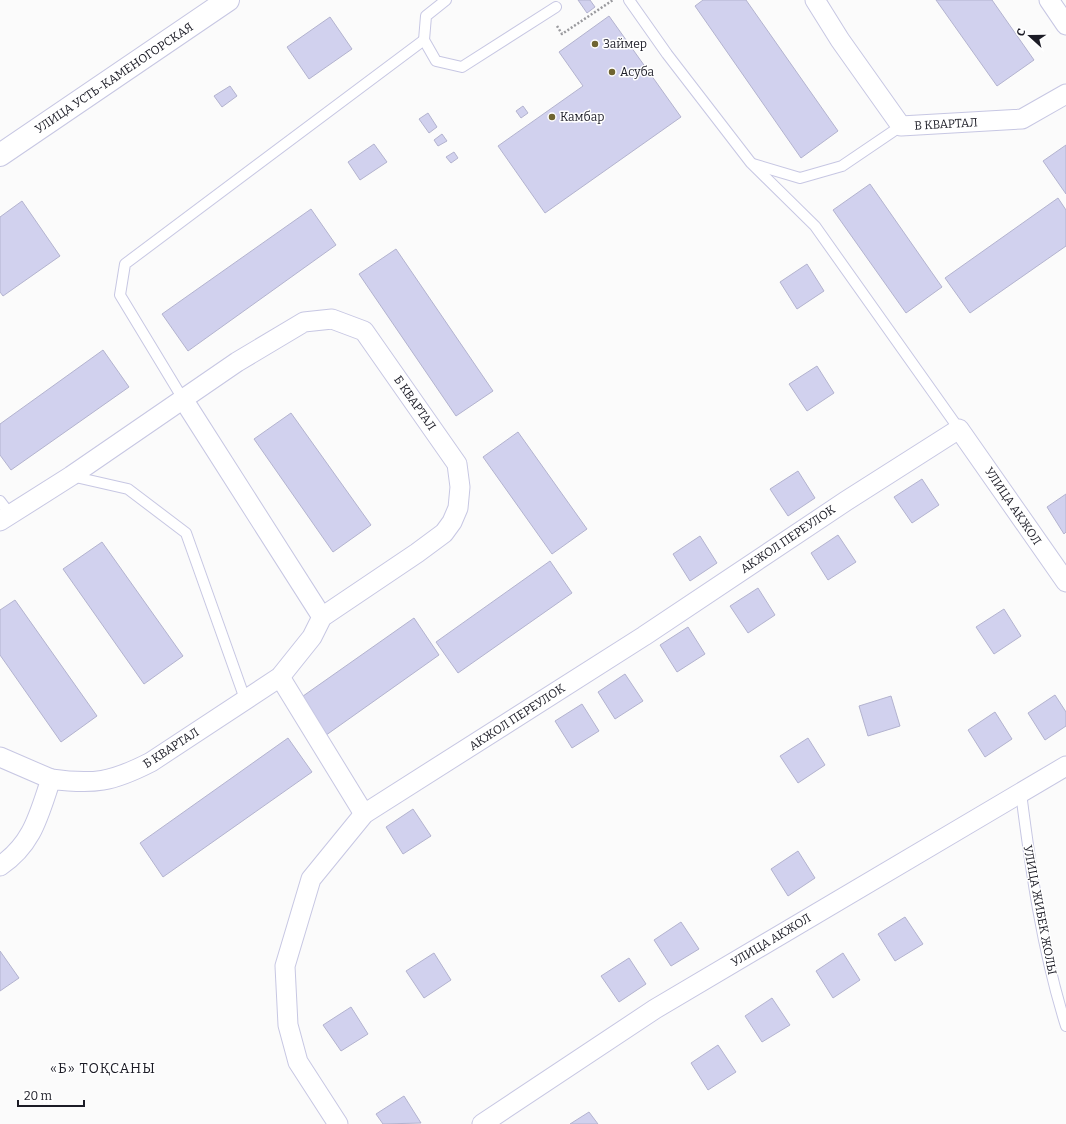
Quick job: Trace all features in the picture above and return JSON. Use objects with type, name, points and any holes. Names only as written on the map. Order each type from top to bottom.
[{"type":"street","name":"УЛИЦА УСТЬ-КАМЕНОГОРСКАЯ","points":[[0,156],[228,0]]},
{"type":"street","name":"В КВАРТАЛ","points":[[815,0],[840,40],[901,126],[1022,119],[1066,94]]},
{"type":"street","points":[[1049,0],[1066,25]]},
{"type":"street","name":"Б КВАРТАЛ","points":[[0,757],[51,779],[79,783],[106,781],[128,774],[151,762],[244,699],[280,677],[312,637],[322,617],[444,533],[452,522],[458,508],[460,487],[457,464],[364,330],[332,319],[304,322],[237,362],[71,476],[3,512]]},
{"type":"street","points":[[183,399],[322,617]]},
{"type":"street","name":"УЛИЦА АКЖОЛ","points":[[959,429],[1066,582]]},
{"type":"street","name":"АКЖОЛ ПЕРЕУЛОК","points":[[338,1124],[298,1062],[288,1025],[286,966],[311,879],[364,814],[644,636],[846,501],[959,429]]},
{"type":"street","points":[[280,677],[364,814]]},
{"type":"street","name":"УЛИЦА АКЖОЛ","points":[[482,1124],[655,1009],[1066,766]]},
{"type":"street","points":[[0,866],[12,858],[34,829],[51,779]]},
{"type":"lane","points":[[446,0],[426,16],[424,40],[436,61],[462,67],[556,7]]},
{"type":"lane","points":[[629,0],[667,54],[751,163],[815,226],[959,429]]},
{"type":"lane","points":[[183,399],[120,295],[125,264],[424,40]]},
{"type":"lane","points":[[751,163],[800,178],[842,166],[901,126]]},
{"type":"lane","points":[[71,476],[128,489],[186,533],[244,699]]},
{"type":"lane","name":"УЛИЦА ЖИБЕК ЖОЛЫ","points":[[1021,793],[1031,870],[1044,940],[1066,1026]]},
{"type":"path","points":[[547,13],[562,34],[613,0]]},
{"type":"building","points":[[578,0],[590,0],[595,7],[587,13]]},
{"type":"building","points":[[703,0],[746,0],[838,131],[801,158],[695,6]]},
{"type":"building","points":[[936,0],[992,0],[1034,60],[997,86]]},
{"type":"building","points":[[609,16],[681,117],[545,213],[498,146],[583,86],[559,52]]},
{"type":"building","points":[[330,17],[352,49],[309,79],[287,47]]},
{"type":"building","points":[[230,86],[237,96],[222,107],[214,96]]},
{"type":"building","points":[[523,106],[528,113],[521,118],[516,111]]},
{"type":"building","points":[[428,113],[437,127],[429,133],[419,119]]},
{"type":"building","points":[[442,134],[447,141],[438,146],[434,140]]},
{"type":"building","points":[[374,144],[387,162],[360,180],[348,162]]},
{"type":"building","points":[[1066,145],[1066,194],[1043,161]]},
{"type":"building","points":[[454,152],[458,158],[451,163],[446,157]]},
{"type":"building","points":[[870,184],[942,287],[906,313],[833,210]]},
{"type":"building","points":[[1058,198],[1066,210],[1066,246],[970,313],[945,278]]},
{"type":"building","points":[[22,201],[60,256],[3,296],[0,292],[0,217]]},
{"type":"building","points":[[311,209],[336,245],[188,351],[162,314]]},
{"type":"building","points":[[396,249],[493,391],[456,416],[359,274]]},
{"type":"building","points":[[807,264],[824,291],[797,309],[780,282]]},
{"type":"building","points":[[103,350],[129,387],[11,470],[0,455],[0,424]]},
{"type":"building","points":[[817,366],[834,393],[807,411],[789,384]]},
{"type":"building","points":[[291,413],[371,525],[333,552],[254,439]]},
{"type":"building","points":[[518,432],[587,529],[552,554],[483,457]]},
{"type":"building","points":[[798,471],[815,498],[788,516],[770,489]]},
{"type":"building","points":[[922,479],[939,505],[912,523],[894,497]]},
{"type":"building","points":[[1066,494],[1066,532],[1064,534],[1047,507]]},
{"type":"building","points":[[838,535],[856,562],[828,580],[811,553]]},
{"type":"building","points":[[700,536],[717,563],[690,581],[673,554]]},
{"type":"building","points":[[102,542],[183,656],[144,684],[63,569]]},
{"type":"building","points":[[550,561],[572,593],[458,673],[436,642]]},
{"type":"building","points":[[758,588],[775,615],[748,633],[730,606]]},
{"type":"building","points":[[15,600],[97,716],[61,742],[0,655],[0,610]]},
{"type":"building","points":[[1004,609],[1021,636],[994,654],[976,627]]},
{"type":"building","points":[[414,618],[439,655],[322,738],[296,701]]},
{"type":"building","points":[[688,627],[705,654],[677,672],[660,645]]},
{"type":"building","points":[[625,674],[643,701],[615,719],[598,692]]},
{"type":"building","points":[[1055,695],[1066,712],[1066,726],[1045,740],[1028,713]]},
{"type":"building","points":[[891,696],[900,726],[868,736],[859,706]]},
{"type":"building","points":[[582,704],[599,731],[572,748],[555,721]]},
{"type":"building","points":[[995,712],[1012,739],[985,757],[968,730]]},
{"type":"building","points":[[288,738],[312,772],[163,877],[140,843]]},
{"type":"building","points":[[808,738],[825,765],[798,783],[780,756]]},
{"type":"building","points":[[413,809],[431,836],[403,854],[386,827]]},
{"type":"building","points":[[798,851],[815,878],[788,896],[771,869]]},
{"type":"building","points":[[905,917],[923,944],[895,961],[878,934]]},
{"type":"building","points":[[681,922],[699,949],[671,966],[654,940]]},
{"type":"building","points":[[0,951],[19,978],[0,991]]},
{"type":"building","points":[[434,953],[451,980],[424,998],[406,971]]},
{"type":"building","points":[[843,953],[860,980],[833,998],[816,971]]},
{"type":"building","points":[[629,958],[646,984],[619,1002],[601,976]]},
{"type":"building","points":[[772,998],[790,1025],[762,1042],[745,1016]]},
{"type":"building","points":[[351,1007],[368,1034],[341,1051],[323,1025]]},
{"type":"building","points":[[718,1045],[736,1072],[708,1090],[691,1063]]},
{"type":"building","points":[[404,1096],[421,1123],[383,1124],[376,1114]]},
{"type":"building","points":[[589,1112],[598,1124],[570,1124]]},
{"type":"place","name":"Займер","points":[[595,44]]},
{"type":"place","name":"Асуба","points":[[612,72]]},
{"type":"place","name":"Камбар","points":[[552,117]]},
{"type":"district","name":"«Б» ТОҚСАНЫ","points":[[103,1068]]}]
